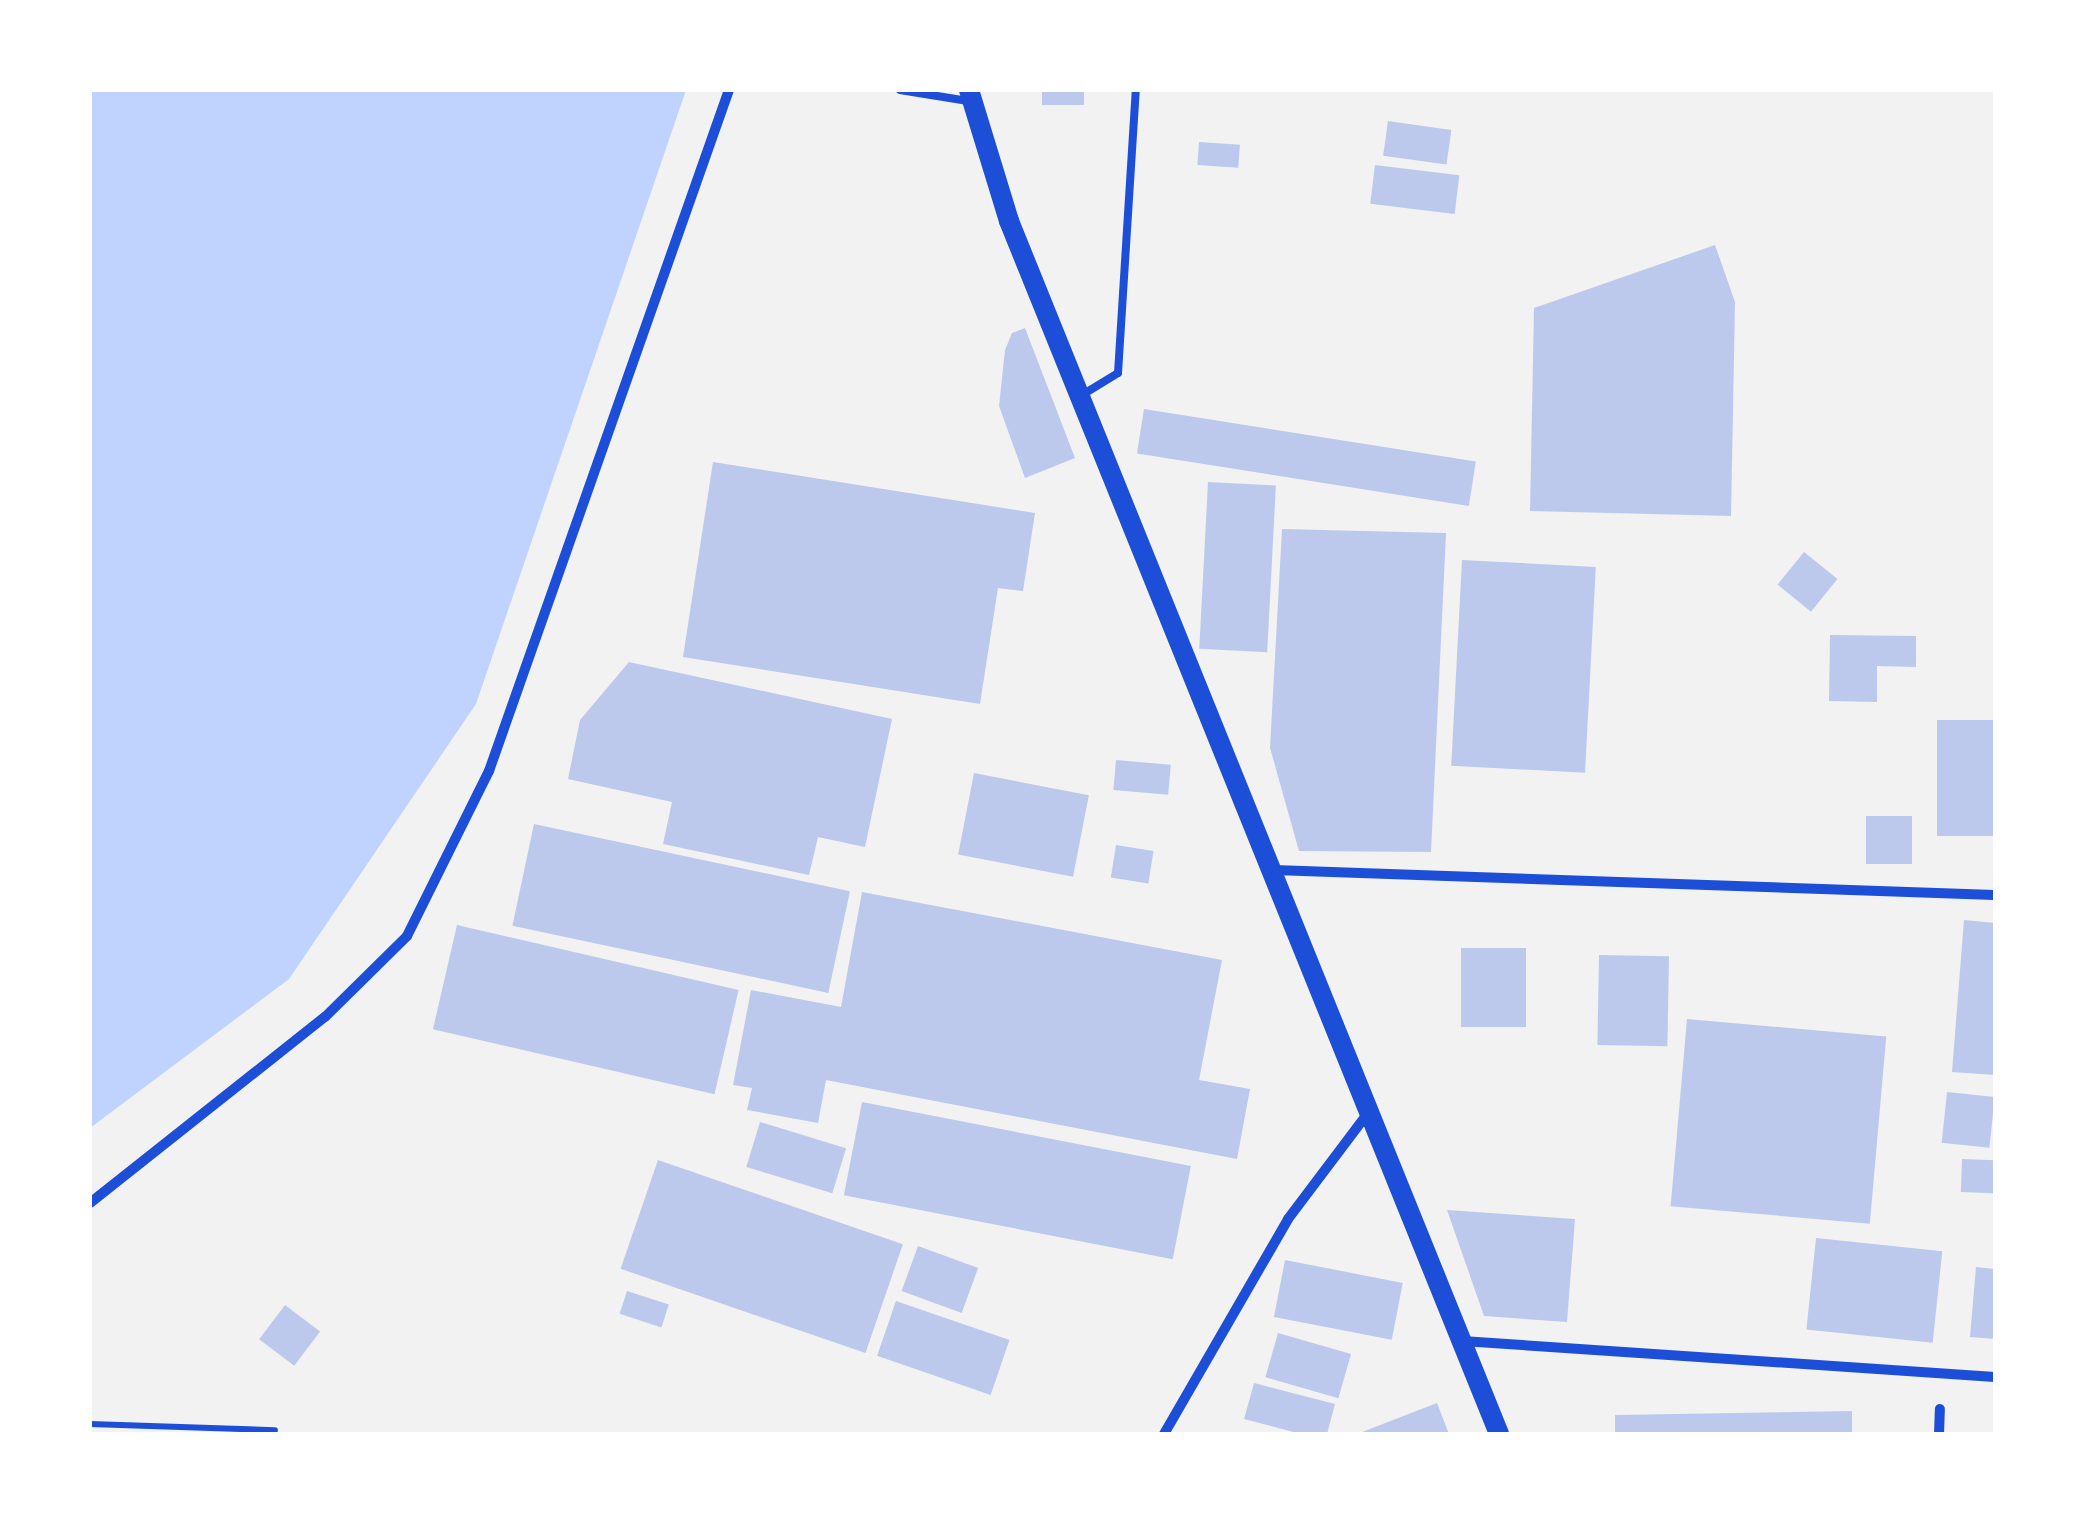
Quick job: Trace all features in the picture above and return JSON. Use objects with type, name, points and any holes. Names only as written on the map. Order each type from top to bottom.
[{"type":"main road","points":[[971,96],[1009,221],[1499,1434]]},
{"type":"street","points":[[90,1203],[325,1017],[407,936],[489,771],[729,90]]},
{"type":"street","points":[[1274,870],[1995,895]]},
{"type":"street","points":[[1164,1434],[1288,1219],[1370,1109]]},
{"type":"street","points":[[1462,1342],[1995,1377]]},
{"type":"street","points":[[1939,1434],[1940,1408]]},
{"type":"lane","points":[[900,90],[971,96]]},
{"type":"lane","points":[[1080,396],[1118,373],[1136,90]]},
{"type":"path","points":[[90,1424],[275,1430]]},
{"type":"water","points":[[90,90],[686,90],[476,704],[289,979],[90,1128]]},
{"type":"building","points":[[1042,90],[1084,90],[1084,105],[1042,105]]},
{"type":"building","points":[[1388,121],[1451,130],[1447,165],[1383,156]]},
{"type":"building","points":[[1199,142],[1240,145],[1238,168],[1197,165]]},
{"type":"building","points":[[1375,165],[1459,175],[1455,214],[1370,204]]},
{"type":"building","points":[[1715,245],[1735,302],[1731,516],[1530,511],[1534,308]]},
{"type":"building","points":[[1025,328],[1075,458],[1025,478],[999,406],[1005,350],[1012,333]]},
{"type":"building","points":[[1144,409],[1476,462],[1469,506],[1137,453]]},
{"type":"building","points":[[713,462],[1035,513],[1023,591],[998,588],[980,704],[683,657]]},
{"type":"building","points":[[1208,482],[1276,486],[1267,652],[1199,649]]},
{"type":"building","points":[[1282,529],[1446,533],[1431,852],[1299,851],[1270,748]]},
{"type":"building","points":[[1804,552],[1837,579],[1811,612],[1778,585]]},
{"type":"building","points":[[1462,560],[1596,567],[1585,773],[1451,766]]},
{"type":"building","points":[[1830,635],[1916,636],[1916,667],[1877,666],[1877,702],[1829,701]]},
{"type":"building","points":[[629,662],[892,719],[865,847],[818,837],[809,875],[663,844],[672,802],[568,779],[580,720]]},
{"type":"building","points":[[1937,720],[1995,720],[1995,836],[1937,836]]},
{"type":"building","points":[[1116,760],[1171,765],[1168,795],[1113,790]]},
{"type":"building","points":[[974,773],[1089,795],[1073,877],[958,854]]},
{"type":"building","points":[[1866,816],[1912,816],[1912,864],[1866,864]]},
{"type":"building","points":[[534,824],[850,891],[828,993],[512,926]]},
{"type":"building","points":[[1116,845],[1154,851],[1148,884],[1111,878]]},
{"type":"building","points":[[862,892],[1222,960],[1199,1080],[1250,1089],[1237,1159],[826,1080],[818,1123],[747,1110],[752,1088],[733,1085],[751,990],[841,1007]]},
{"type":"building","points":[[1964,920],[1995,923],[1995,1075],[1952,1072]]},
{"type":"building","points":[[457,925],[739,990],[715,1094],[433,1029]]},
{"type":"building","points":[[1461,948],[1526,948],[1526,1027],[1461,1027]]},
{"type":"building","points":[[1599,955],[1669,956],[1667,1046],[1597,1045]]},
{"type":"building","points":[[1687,1019],[1886,1036],[1870,1224],[1671,1206]]},
{"type":"building","points":[[1947,1092],[1995,1097],[1989,1148],[1942,1143]]},
{"type":"building","points":[[862,1102],[1191,1166],[1173,1259],[844,1195]]},
{"type":"building","points":[[760,1122],[846,1148],[832,1193],[746,1167]]},
{"type":"building","points":[[1962,1159],[1995,1160],[1994,1193],[1961,1192]]},
{"type":"building","points":[[658,1160],[903,1244],[865,1353],[621,1269]]},
{"type":"building","points":[[1447,1210],[1575,1219],[1567,1322],[1484,1316]]},
{"type":"building","points":[[1816,1238],[1942,1251],[1933,1343],[1806,1329]]},
{"type":"building","points":[[918,1246],[978,1268],[962,1313],[902,1291]]},
{"type":"building","points":[[1285,1260],[1403,1283],[1392,1340],[1274,1317]]},
{"type":"building","points":[[1976,1267],[1995,1269],[1995,1339],[1970,1337]]},
{"type":"building","points":[[627,1291],[669,1305],[661,1327],[620,1314]]},
{"type":"building","points":[[896,1301],[1009,1340],[991,1395],[877,1356]]},
{"type":"building","points":[[285,1305],[320,1331],[294,1366],[259,1339]]},
{"type":"building","points":[[1278,1333],[1351,1354],[1338,1398],[1265,1377]]},
{"type":"building","points":[[1254,1383],[1335,1404],[1327,1434],[1301,1434],[1244,1419]]},
{"type":"building","points":[[1437,1403],[1449,1434],[1357,1434]]},
{"type":"building","points":[[1852,1411],[1852,1434],[1615,1434],[1615,1415]]}]
